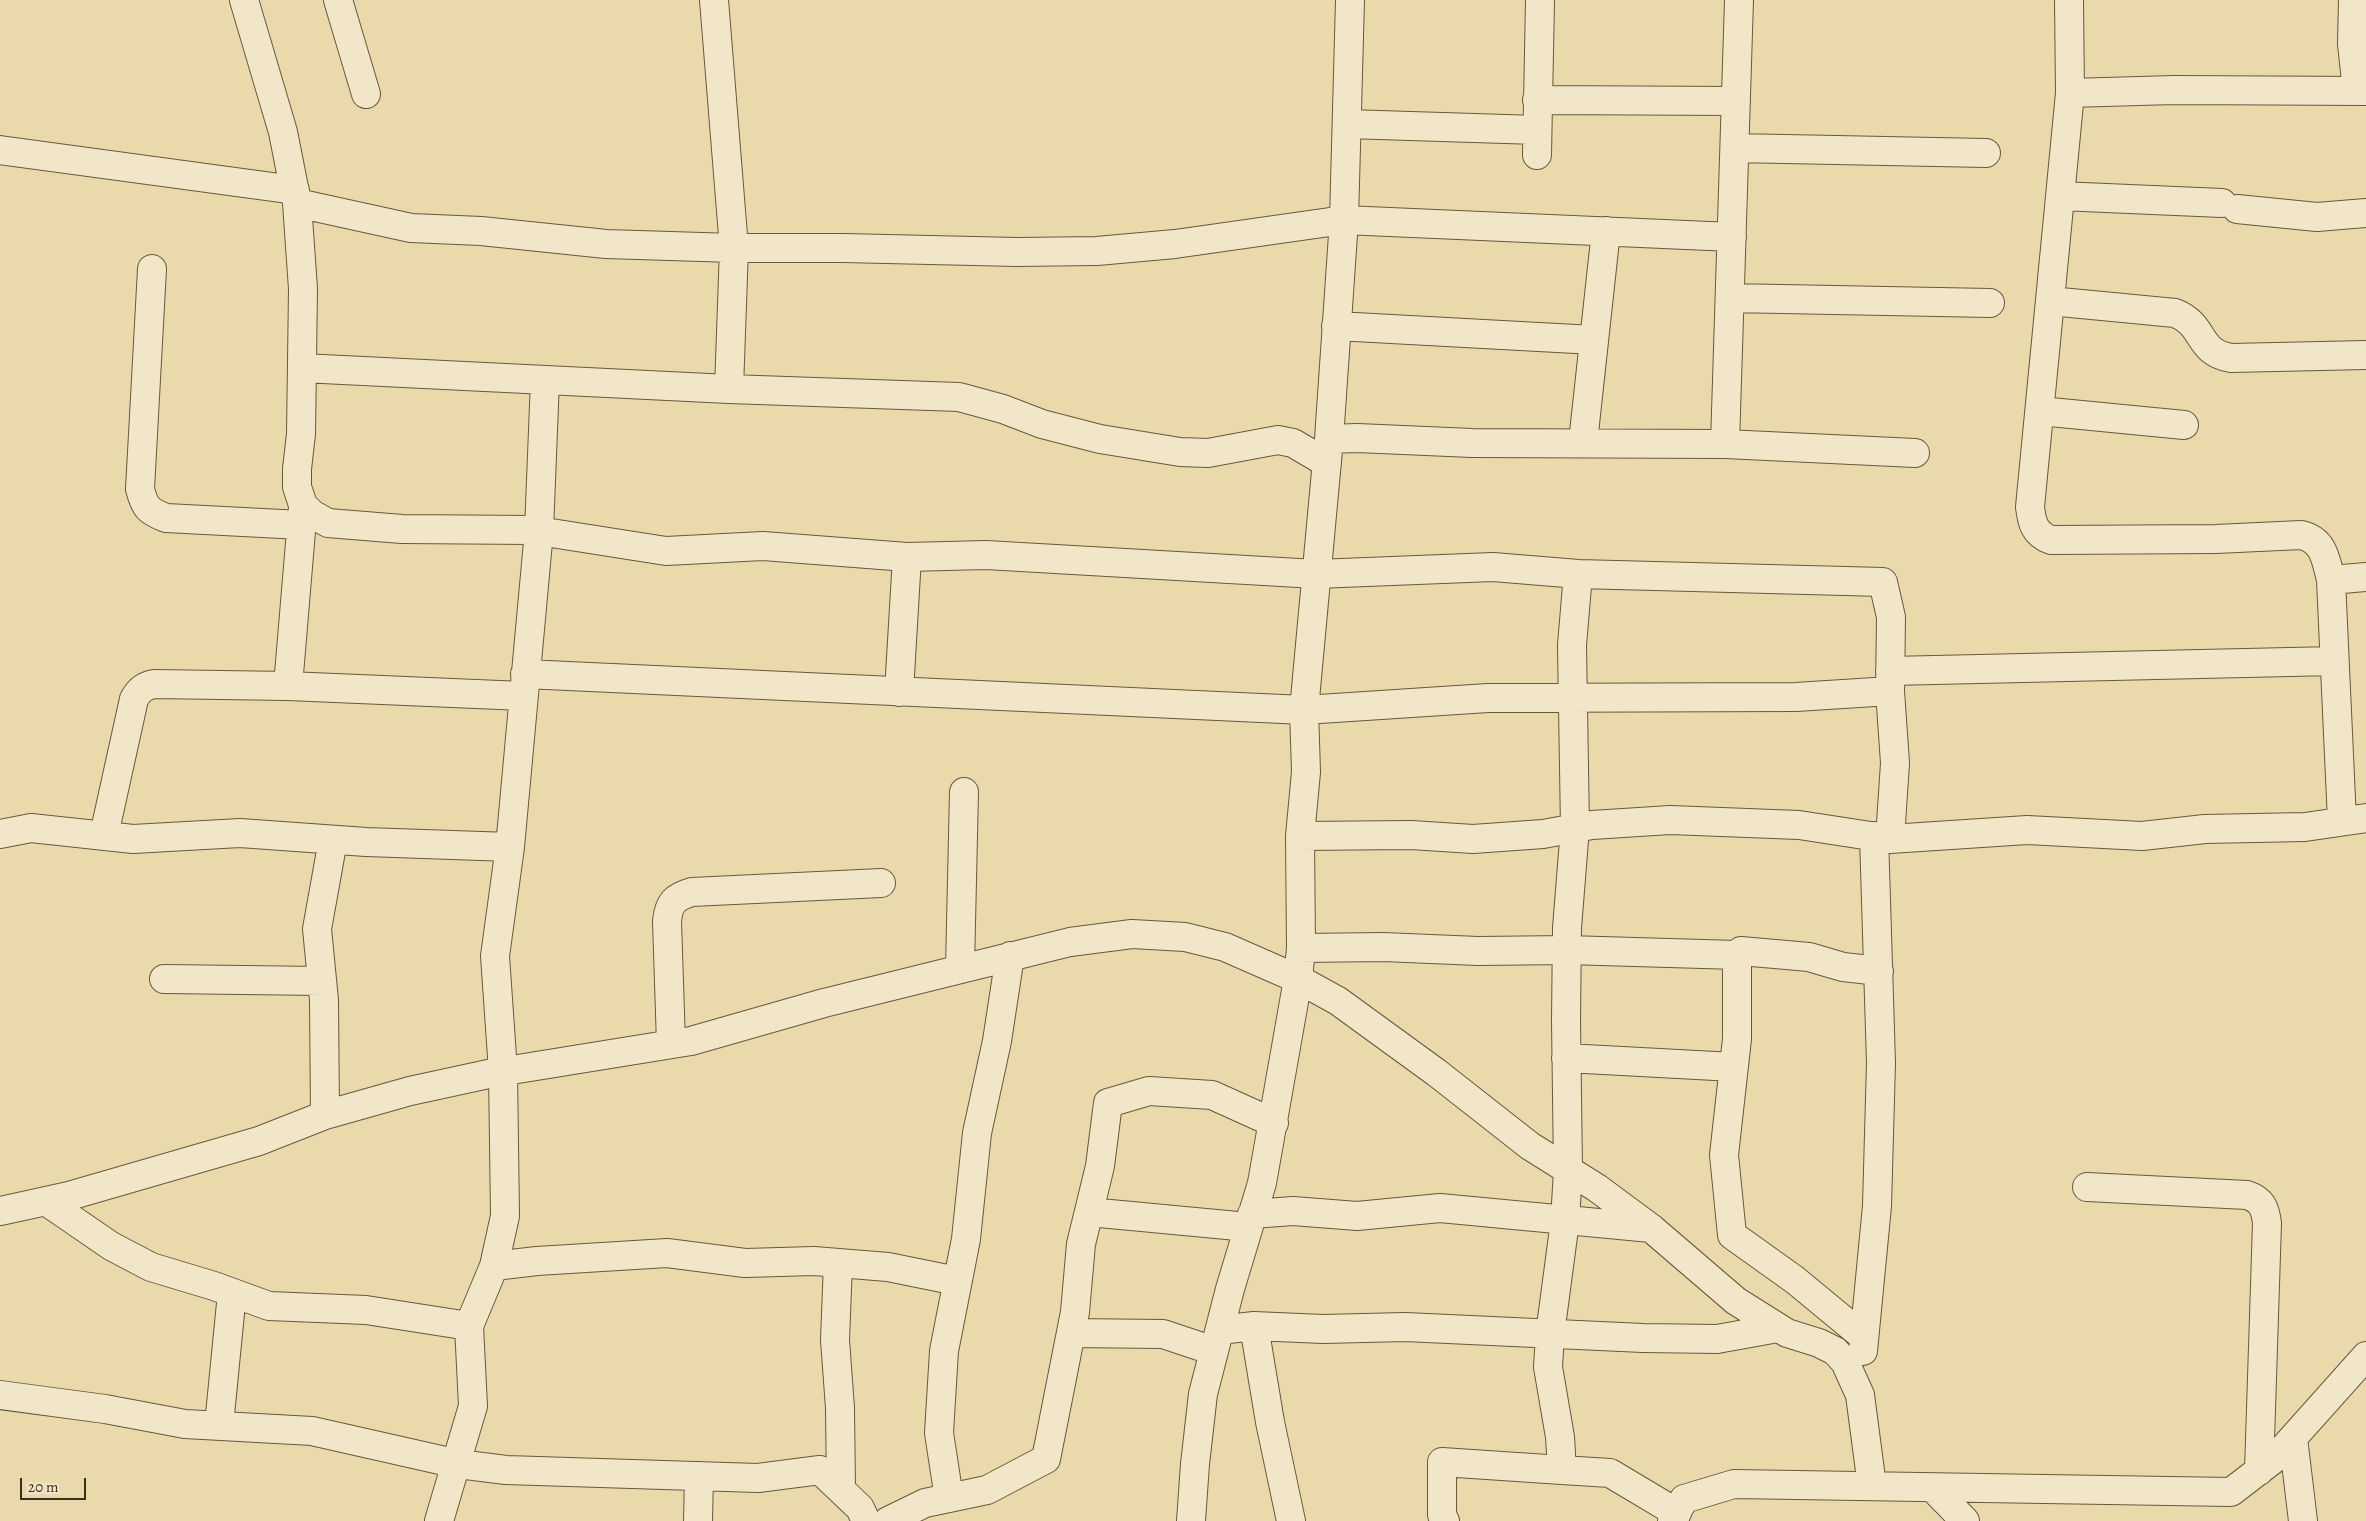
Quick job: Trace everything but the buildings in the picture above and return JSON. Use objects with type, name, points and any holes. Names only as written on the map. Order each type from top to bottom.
[{"type":"street","points":[[244,0],[283,132],[296,196],[303,289],[301,434],[297,469],[297,488],[302,515],[288,686]]},
{"type":"street","points":[[338,0],[366,94]]},
{"type":"street","points":[[714,0],[734,248],[730,389]]},
{"type":"street","points":[[1191,1521],[1203,1394],[1250,1220],[1262,1183],[1298,979],[1301,948],[1300,836],[1306,772],[1304,710],[1328,451],[1344,220],[1350,0]]},
{"type":"street","points":[[1347,124],[1537,142],[1540,0]]},
{"type":"street","points":[[1725,444],[1739,0]]},
{"type":"street","points":[[1300,836],[1411,835],[1472,839],[1543,834],[1575,828],[1670,820],[1799,825],[1882,838],[2027,830],[2142,836],[2205,829],[2305,827],[2354,820],[2334,661],[2331,580],[2324,554],[2318,542],[2312,537],[2302,535],[2216,539],[2051,540],[2041,536],[2032,520],[2030,507],[2070,93],[2069,0]]},
{"type":"street","points":[[2070,93],[2174,90],[2362,91],[2352,44],[2353,0]]},
{"type":"street","points":[[1537,100],[1736,101]]},
{"type":"street","points":[[1734,148],[1986,153]]},
{"type":"street","points":[[0,150],[296,196],[411,228],[481,231],[606,244],[734,248],[853,248],[1017,252],[1097,251],[1175,244],[1344,220],[1732,236]]},
{"type":"street","points":[[2060,196],[2229,206],[2317,216],[2366,213]]},
{"type":"street","points":[[1583,442],[1606,231]]},
{"type":"street","points":[[152,270],[140,489],[144,503],[151,512],[166,518],[312,514],[328,523],[402,529],[539,531],[666,551],[763,546],[907,557],[986,555],[1316,574],[1493,567],[1578,574],[1883,582],[1891,617],[1890,681],[1895,763],[1882,838],[1879,971],[1881,1063],[1877,1206],[1860,1395],[1872,1486]]},
{"type":"street","points":[[1730,298],[1990,303]]},
{"type":"street","points":[[2050,301],[2175,313],[2187,317],[2193,323],[2206,347],[2213,353],[2232,358],[2366,355]]},
{"type":"street","points":[[1336,326],[1594,340]]},
{"type":"street","points":[[302,368],[730,389],[959,397],[1003,409],[1042,424],[1100,439],[1180,452],[1208,453],[1278,440],[1328,451],[1357,438],[1472,444],[1583,442],[1725,444],[1915,454]]},
{"type":"street","points":[[439,1521],[458,1464],[473,1406],[469,1326],[494,1266],[505,1216],[503,1071],[495,956],[510,847],[539,531],[545,380]]},
{"type":"street","points":[[2040,411],[2184,425]]},
{"type":"street","points":[[900,692],[907,557]]},
{"type":"street","points":[[1562,1470],[1560,1437],[1548,1367],[1550,1334],[1565,1221],[1568,1170],[1567,950],[1575,828],[1572,645],[1578,574]]},
{"type":"street","points":[[2331,580],[2366,577]]},
{"type":"street","points":[[104,836],[134,699],[138,691],[154,684],[288,686],[524,685],[900,692],[1304,710],[1488,698],[1796,697],[1890,681],[2334,661]]},
{"type":"street","points":[[960,968],[964,792]]},
{"type":"street","points":[[0,834],[31,828],[133,839],[240,833],[333,840],[510,847]]},
{"type":"street","points":[[325,1115],[322,981],[317,929],[333,840]]},
{"type":"street","points":[[671,1044],[667,920],[668,908],[673,900],[692,892],[881,883]]},
{"type":"street","points":[[0,1212],[47,1202],[260,1141],[325,1115],[410,1091],[503,1071],[691,1041],[824,1003],[1070,942],[1132,934],[1185,937],[1225,947],[1298,979],[1338,1001],[1437,1072],[1530,1146],[1597,1188],[1650,1228],[1736,1301],[1778,1328],[1834,1351],[1845,1362],[1860,1395]]},
{"type":"street","points":[[1301,948],[1383,947],[1478,951],[1567,950],[1737,955],[1741,951],[1809,957],[1843,967],[1879,971]]},
{"type":"street","points":[[1737,955],[1737,1039],[1724,1155],[1732,1235],[1795,1280],[1864,1337]]},
{"type":"street","points":[[949,1498],[939,1433],[944,1351],[966,1239],[977,1133],[998,1041],[1010,956]]},
{"type":"street","points":[[164,979],[322,981]]},
{"type":"street","points":[[1566,1058],[1734,1067]]},
{"type":"street","points":[[888,1521],[925,1504],[987,1490],[1046,1459],[1071,1333],[1081,1244],[1100,1166],[1108,1103],[1149,1091],[1212,1095],[1274,1123]]},
{"type":"street","points":[[2087,1187],[2247,1196],[2256,1198],[2263,1204],[2267,1223],[2259,1471]]},
{"type":"street","points":[[47,1202],[111,1246],[151,1268],[232,1292],[269,1306],[366,1310],[469,1326]]},
{"type":"street","points":[[1089,1212],[1250,1220],[1293,1211],[1357,1216],[1440,1208],[1650,1228]]},
{"type":"street","points":[[494,1266],[537,1261],[667,1253],[745,1263],[838,1262],[888,1267],[958,1281]]},
{"type":"street","points":[[838,1262],[835,1340],[840,1408],[841,1490]]},
{"type":"street","points":[[219,1426],[232,1292]]},
{"type":"street","points":[[1071,1333],[1163,1334],[1217,1340],[1254,1326],[1323,1328],[1405,1327],[1717,1339],[1778,1328]]},
{"type":"street","points":[[1254,1326],[1270,1422],[1291,1521]]},
{"type":"street","points":[[1445,1521],[1442,1515],[1442,1462],[1610,1473],[1674,1517],[1684,1499],[1734,1484],[2231,1492],[2274,1459],[2366,1356]]},
{"type":"street","points":[[0,1395],[96,1408],[185,1424],[312,1431],[458,1464],[506,1470],[758,1478],[820,1470],[860,1508],[866,1521]]},
{"type":"street","points":[[2293,1438],[2303,1521]]},
{"type":"street","points":[[698,1521],[699,1476]]},
{"type":"street","points":[[1933,1488],[1965,1521]]}]
